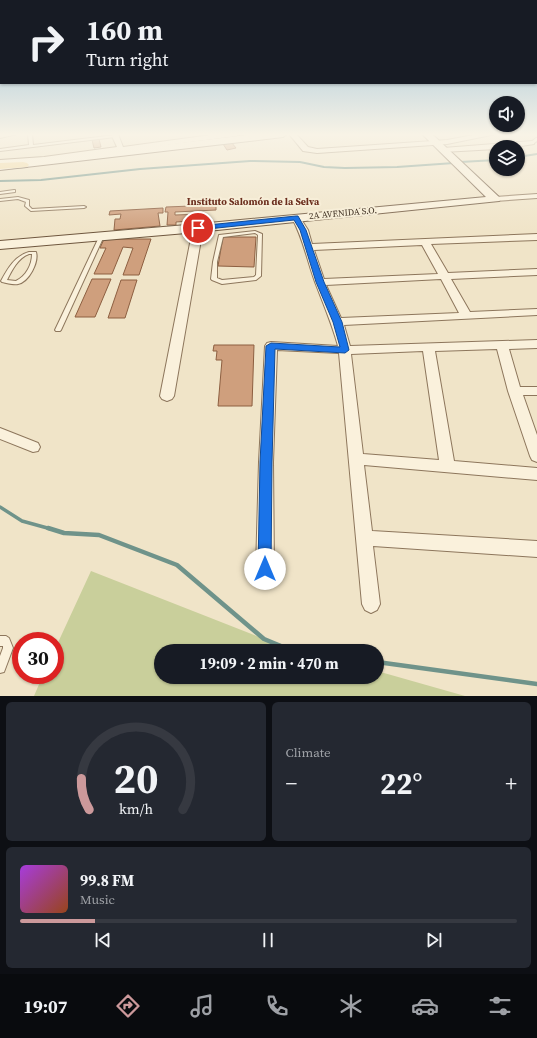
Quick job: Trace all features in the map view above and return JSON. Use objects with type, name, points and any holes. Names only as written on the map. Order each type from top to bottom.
[{"type":"street","points":[[0,172],[36,166]]},
{"type":"street","points":[[461,166],[495,199],[537,196]]},
{"type":"street","name":"2A AVENIDA S.O.","points":[[0,246],[29,248],[102,236],[198,228],[239,229],[296,218],[495,199]]},
{"type":"street","points":[[296,218],[303,230],[320,282],[337,322],[345,350],[371,604]]},
{"type":"street","points":[[167,396],[198,228]]},
{"type":"street","points":[[309,247],[425,242],[535,240]]},
{"type":"street","points":[[425,242],[466,315]]},
{"type":"street","points":[[320,282],[537,272]]},
{"type":"street","points":[[337,322],[537,312]]},
{"type":"street","points":[[265,569],[266,462],[271,346],[345,350],[537,344]]},
{"type":"street","points":[[502,345],[515,391],[537,456]]},
{"type":"street","points":[[429,348],[447,466]]},
{"type":"street","points":[[515,391],[537,391]]},
{"type":"street","points":[[0,432],[33,448]]},
{"type":"street","points":[[356,459],[537,474]]},
{"type":"street","points":[[365,538],[537,549]]},
{"type":"lane","points":[[0,193],[14,191]]},
{"type":"lane","points":[[0,200],[18,198],[28,201],[27,206],[32,210],[84,207]]},
{"type":"lane","points":[[239,229],[260,234],[259,275],[256,278],[248,280],[217,281],[214,279],[215,262],[220,237],[239,229]]},
{"type":"lane","points":[[58,330],[102,236]]},
{"type":"lane","points":[[29,248],[34,253],[35,258],[25,279],[17,283],[4,281],[13,265],[29,248]]},
{"type":"lane","points":[[0,641],[6,641],[8,648],[0,668]]},
{"type":"green space","points":[[91,571],[264,639],[282,644],[154,644],[154,684],[384,684],[384,673],[465,696],[34,696],[39,684],[64,684],[63,632]]},
{"type":"building","points":[[216,205],[216,210],[175,212],[175,215],[203,214],[203,220],[176,222],[176,225],[167,225],[168,212],[165,212],[166,207]]},
{"type":"building","points":[[163,208],[163,213],[158,213],[160,226],[114,230],[115,219],[120,219],[121,214],[109,215],[110,211]]},
{"type":"building","points":[[223,237],[256,237],[254,267],[218,266]]},
{"type":"building","points":[[104,239],[151,239],[139,275],[123,275],[133,248],[123,247],[112,274],[94,274],[106,248],[100,248]]},
{"type":"building","points":[[92,279],[111,279],[95,317],[75,317]]},
{"type":"building","points":[[121,280],[137,280],[125,318],[108,318]]},
{"type":"building","points":[[214,345],[254,345],[252,406],[218,406],[222,360],[216,360],[217,351],[213,351]]},
{"type":"waterway","points":[[0,181],[41,180],[175,166]]},
{"type":"waterway","points":[[322,166],[345,168],[404,166]]},
{"type":"waterway","points":[[0,507],[22,521],[51,529]]},
{"type":"waterway","points":[[48,528],[64,533],[99,535],[177,565],[264,639],[276,644]]},
{"type":"waterway","points":[[384,663],[537,684]]},
{"type":"district","name":"Instituto Salomón de la Selva","points":[[253,201]]},
{"type":"route","points":[[198,228],[296,218],[303,230],[320,282],[337,322],[345,350],[271,346],[266,462],[265,569]]}]
